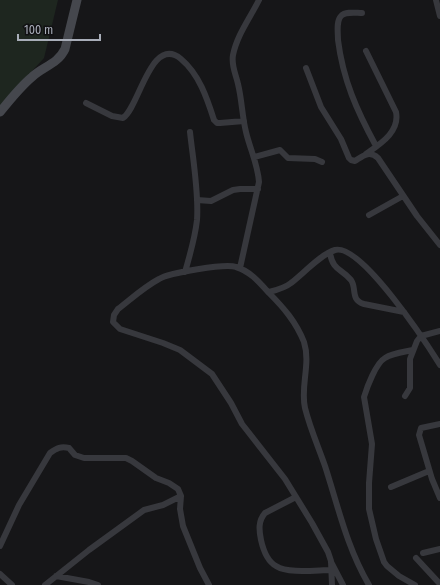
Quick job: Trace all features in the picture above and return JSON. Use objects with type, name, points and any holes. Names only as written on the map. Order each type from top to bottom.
[{"type":"street","points":[[0,112],[32,76],[56,61],[62,55],[65,50],[77,0]]},
{"type":"street","points":[[240,268],[258,189],[259,176],[247,136],[238,82],[232,66],[233,54],[241,32],[259,0]]},
{"type":"street","points":[[436,0],[440,16]]},
{"type":"street","points":[[362,13],[348,13],[341,16],[338,20],[338,37],[341,62],[345,78],[362,121],[376,146]]},
{"type":"street","points":[[306,68],[321,107],[340,139],[349,158],[353,161],[366,154],[386,139],[395,125],[397,117],[396,112],[366,51]]},
{"type":"street","points":[[86,103],[112,116],[123,118],[128,113],[152,66],[163,56],[172,54],[182,60],[194,73],[204,91],[214,120],[217,123],[244,121]]},
{"type":"street","points":[[185,272],[196,227],[197,200],[190,132]]},
{"type":"street","points":[[254,157],[280,150],[288,158],[315,159],[322,162]]},
{"type":"street","points":[[366,154],[374,155],[378,158],[403,196],[440,245]]},
{"type":"street","points":[[197,200],[211,201],[233,190],[258,189]]},
{"type":"street","points":[[369,215],[403,196]]},
{"type":"street","points":[[269,292],[285,287],[301,273],[336,249],[340,249],[358,261],[384,284],[439,361]]},
{"type":"street","points":[[330,253],[333,265],[351,281],[354,295],[359,302],[404,312]]},
{"type":"street","points":[[343,585],[328,552],[285,479],[242,424],[231,403],[212,374],[180,350],[120,329],[113,322],[114,315],[118,309],[146,287],[164,276],[219,266],[230,266],[240,268],[256,280],[288,313],[304,343],[307,362],[304,400],[309,426],[325,466],[347,539],[369,585]]},
{"type":"street","points":[[405,396],[410,388],[410,359],[413,350],[421,336],[440,331]]},
{"type":"street","points":[[413,350],[384,358],[380,362],[364,396],[372,444],[369,509],[376,539],[384,562],[387,566],[399,576],[415,585]]},
{"type":"street","points":[[440,424],[421,428],[419,435],[429,471],[437,494],[440,498]]},
{"type":"street","points":[[0,546],[19,505],[50,453],[62,447],[69,448],[75,455],[84,458],[126,458],[156,478],[175,486],[178,489],[181,496],[180,509],[183,526],[200,568],[209,585]]},
{"type":"street","points":[[391,487],[429,471]]},
{"type":"street","points":[[45,585],[89,550],[144,510],[163,505],[181,496]]},
{"type":"street","points":[[296,497],[265,513],[262,517],[260,526],[261,539],[265,552],[273,564],[286,570],[331,570]]},
{"type":"street","points":[[423,553],[440,548]]},
{"type":"street","points":[[416,558],[440,584]]},
{"type":"street","points":[[331,561],[332,585]]},
{"type":"street","points":[[0,574],[12,585]]},
{"type":"street","points":[[56,576],[98,585]]},
{"type":"shaded area","points":[[0,0],[58,0],[44,58],[0,106]]}]
